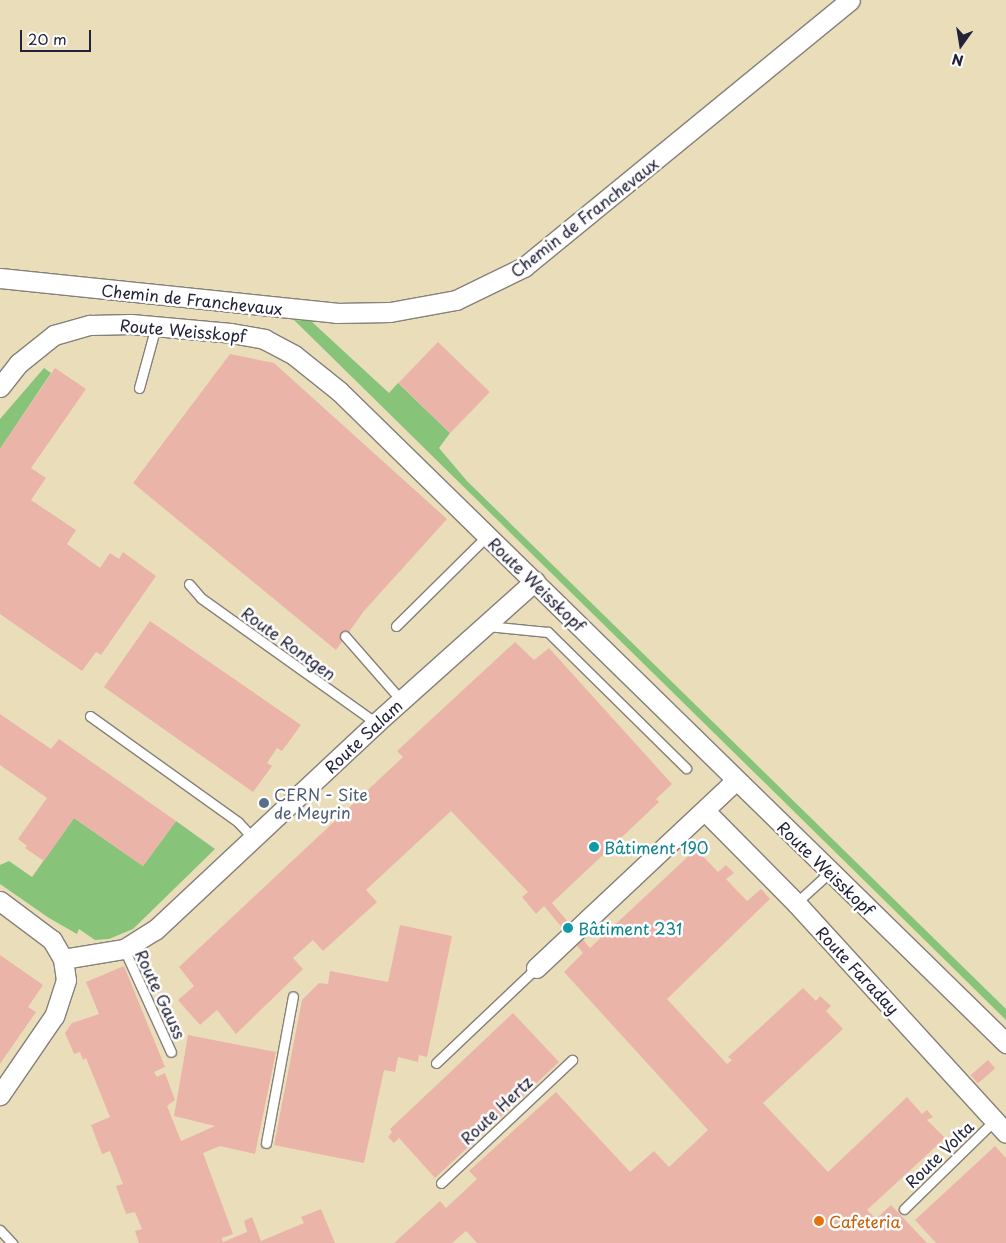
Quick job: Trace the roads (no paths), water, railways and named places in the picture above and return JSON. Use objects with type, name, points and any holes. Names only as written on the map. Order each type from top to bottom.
[{"type":"street","name":"Chemin de Franchevaux","points":[[0,278],[336,313],[397,312],[456,300],[524,267],[850,0]]},
{"type":"street","name":"Route Weisskopf","points":[[0,386],[19,363],[54,335],[90,325],[156,326],[255,336],[294,355],[339,391],[488,535],[1006,1044]]},
{"type":"street","name":"Route Salam","points":[[64,958],[124,949],[155,930],[401,700],[535,581]]},
{"type":"street","points":[[536,968],[706,812],[736,780]]},
{"type":"street","name":"Route Faraday","points":[[706,812],[796,903],[1000,1126]]},
{"type":"street","points":[[0,901],[52,940],[64,958],[64,991],[57,1010],[0,1095]]},
{"type":"lane","points":[[139,388],[156,326]]},
{"type":"lane","points":[[396,626],[488,535]]},
{"type":"lane","name":"Route Rontgen","points":[[189,584],[201,598],[376,723]]},
{"type":"lane","points":[[483,626],[548,632],[686,768]]},
{"type":"lane","points":[[345,636],[401,700]]},
{"type":"lane","points":[[90,716],[238,822],[254,839]]},
{"type":"lane","points":[[796,903],[829,872]]},
{"type":"lane","name":"Route Gauss","points":[[124,949],[171,1052]]},
{"type":"lane","points":[[436,1063],[536,968]]},
{"type":"lane","points":[[266,1143],[293,996]]},
{"type":"lane","name":"Route Hertz","points":[[440,1183],[572,1060]]},
{"type":"lane","name":"Route Volta","points":[[904,1209],[1000,1126]]},
{"type":"lane","points":[[0,1230],[12,1243]]},
{"type":"place","name":"CERN - Site de Meyrin","points":[[264,803]]},
{"type":"place","name":"Bâtiment 190","points":[[594,847]]},
{"type":"place","name":"Bâtiment 231","points":[[568,928]]},
{"type":"place","name":"Cafeteria","points":[[819,1221]]}]
